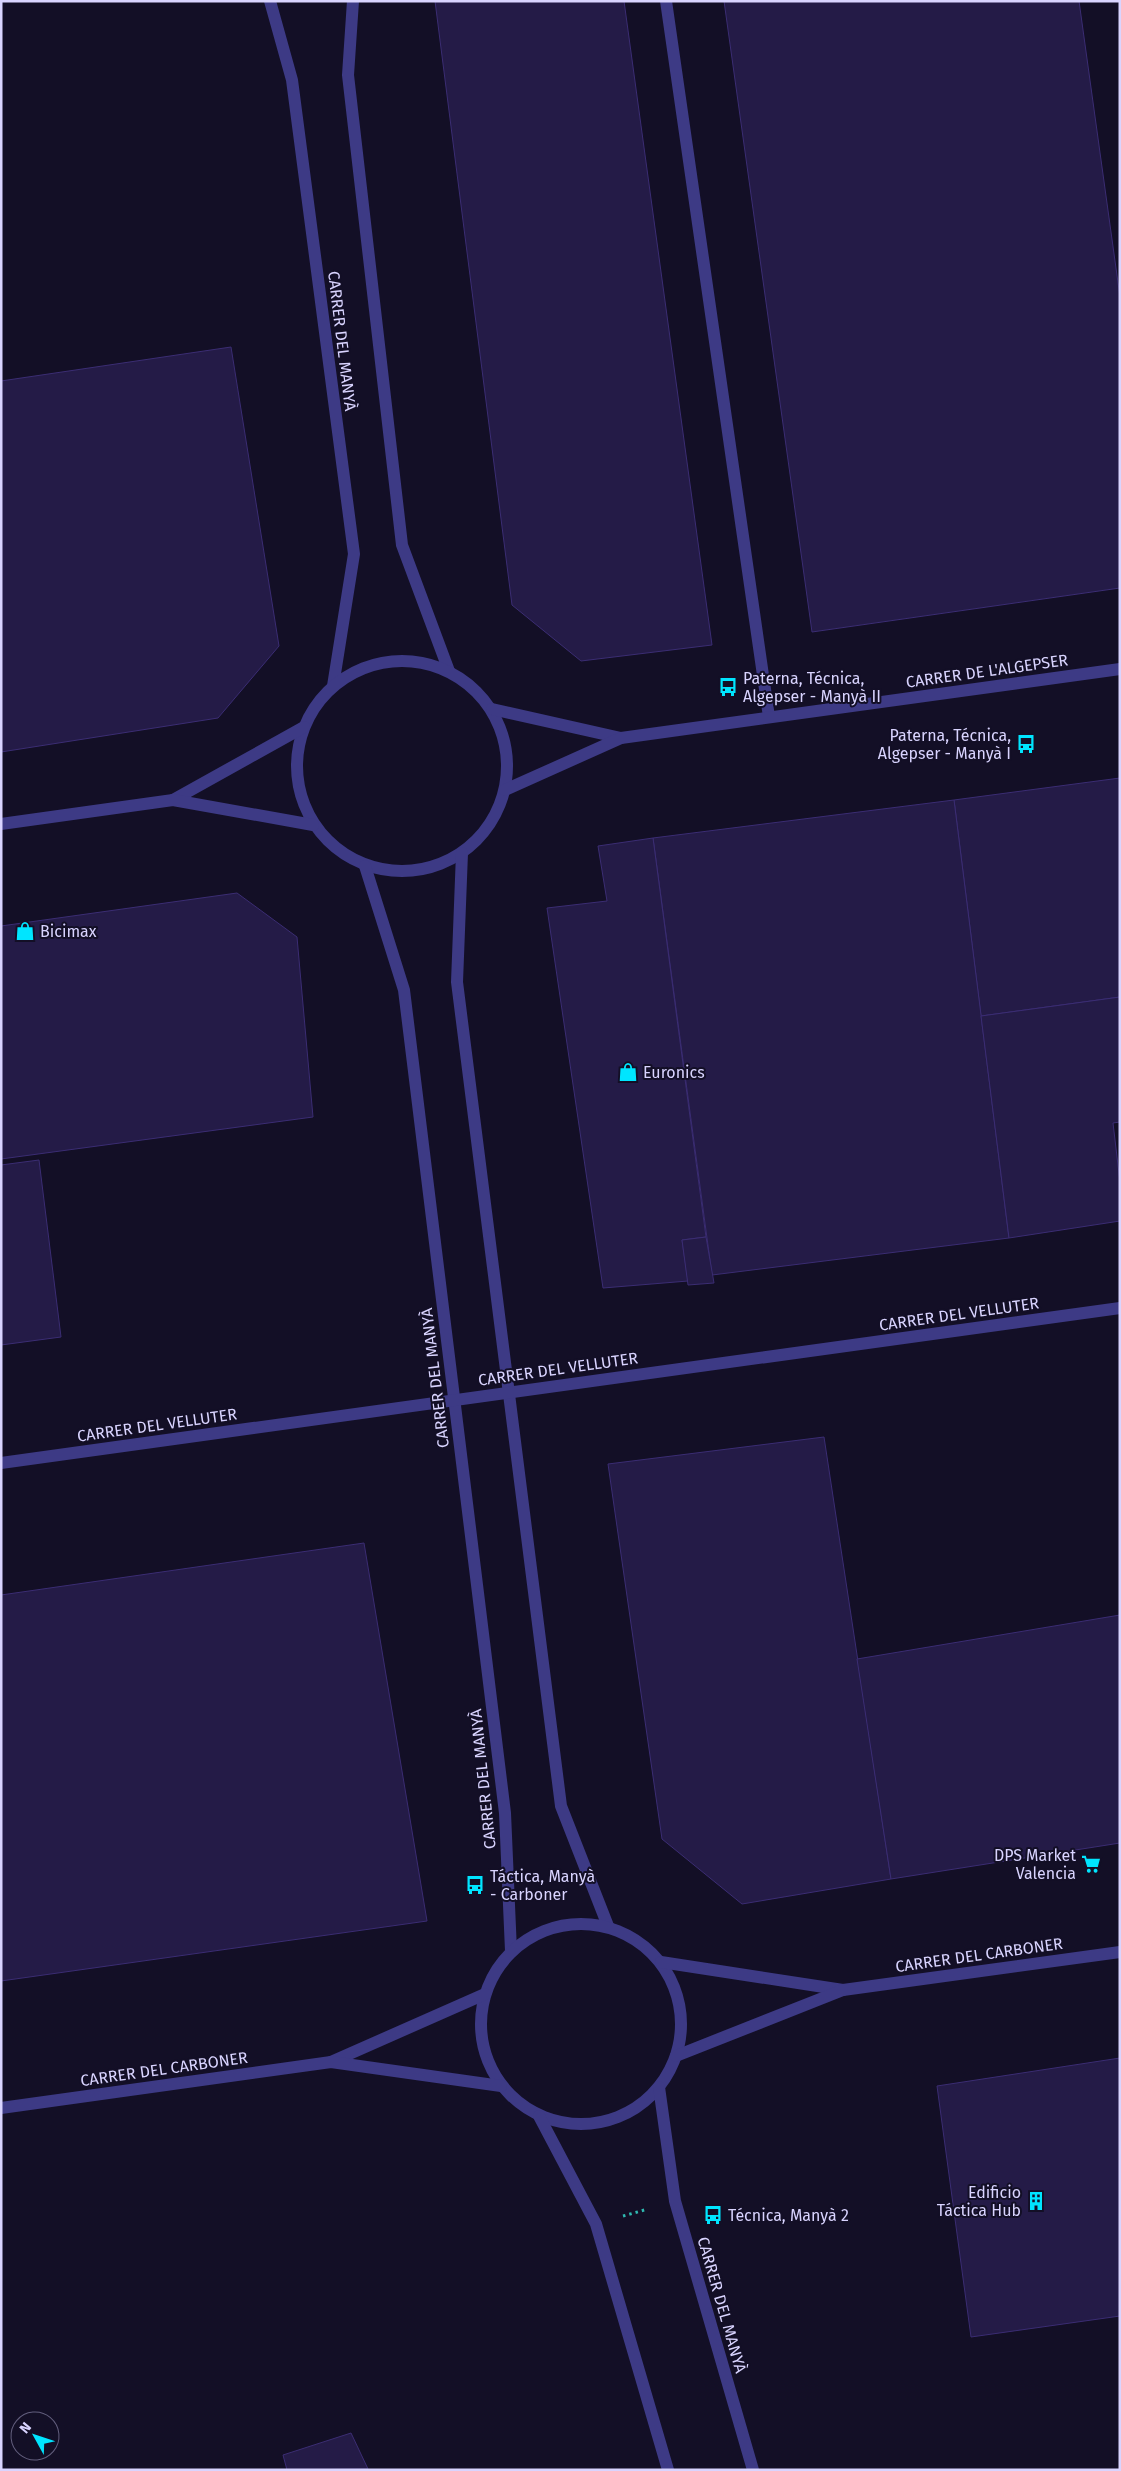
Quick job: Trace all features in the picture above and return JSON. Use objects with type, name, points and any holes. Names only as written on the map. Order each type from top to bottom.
[{"type":"street","name":"CARRER DEL MANYÀ","points":[[270,1],[292,80],[354,554],[333,686]]},
{"type":"street","points":[[353,1],[348,75],[402,545],[449,671]]},
{"type":"street","points":[[666,1],[769,717]]},
{"type":"street","points":[[389,661],[420,661],[449,671],[473,687],[492,709],[503,735],[508,762],[505,790],[496,814],[486,829],[462,853],[431,868],[398,872],[365,866],[336,850],[313,825],[299,794],[296,760],[304,727],[316,705],[333,686],[359,669],[389,661]]},
{"type":"street","name":"CARRER DE L'ALGEPSER","points":[[621,738],[1120,669]]},
{"type":"street","points":[[492,709],[621,738]]},
{"type":"street","points":[[173,800],[304,727]]},
{"type":"street","points":[[505,790],[621,738]]},
{"type":"street","points":[[1,824],[173,800],[313,825]]},
{"type":"street","points":[[462,853],[458,982],[561,1806],[608,1926]]},
{"type":"street","name":"CARRER DEL MANYÀ","points":[[365,866],[404,990],[505,1813],[511,1951]]},
{"type":"street","name":"CARRER DEL VELLUTER","points":[[1,1463],[1120,1308]]},
{"type":"street","points":[[574,1923],[608,1926],[638,1940],[661,1962],[677,1991],[682,2023],[676,2056],[669,2073],[659,2088],[634,2109],[604,2122],[571,2125],[540,2116],[518,2104],[501,2086],[485,2058],[480,2026],[484,1994],[495,1970],[511,1951],[540,1932],[574,1923]]},
{"type":"street","name":"CARRER DEL CARBONER","points":[[676,2056],[843,1990],[1120,1952]]},
{"type":"street","name":"CARRER DEL CARBONER","points":[[661,1962],[843,1990]]},
{"type":"street","name":"CARRER DEL CARBONER","points":[[331,2062],[484,1994]]},
{"type":"street","name":"CARRER DEL CARBONER","points":[[1,2108],[331,2062],[501,2086]]},
{"type":"street","name":"CARRER DEL MANYÀ","points":[[659,2088],[675,2201],[753,2470]]},
{"type":"street","points":[[540,2116],[596,2224],[668,2470]]},
{"type":"path","points":[[596,2224],[675,2201]]},
{"type":"building","points":[[435,1],[624,1],[712,645],[581,661],[512,605]]},
{"type":"building","points":[[724,1],[1079,1],[1120,297],[1120,588],[812,632]]},
{"type":"building","points":[[231,347],[279,646],[218,718],[1,752],[1,381]]},
{"type":"building","points":[[1120,778],[1120,997],[981,1016],[954,800]]},
{"type":"building","points":[[954,800],[1009,1238],[712,1275],[653,838]]},
{"type":"building","name":"Euronics","points":[[653,838],[706,1237],[682,1240],[688,1281],[603,1288],[547,908],[607,901],[598,846]]},
{"type":"building","points":[[237,893],[297,937],[313,1117],[1,1159],[1,926]]},
{"type":"building","points":[[1120,997],[1120,1122],[1113,1123],[1120,1182],[1120,1221],[1009,1238],[981,1016]]},
{"type":"building","points":[[39,1160],[61,1337],[1,1345],[1,1165]]},
{"type":"building","points":[[706,1237],[714,1283],[688,1285],[682,1240]]},
{"type":"building","points":[[824,1437],[891,1879],[742,1904],[662,1839],[608,1464]]},
{"type":"building","points":[[364,1543],[427,1921],[1,1981],[1,1595]]},
{"type":"building","points":[[1120,1615],[1120,1843],[891,1879],[857,1659]]},
{"type":"building","name":"Edificio Táctica Hub","points":[[1120,2058],[1120,2316],[971,2337],[937,2086]]},
{"type":"building","points":[[351,2433],[368,2469],[287,2470],[283,2455]]},
{"type":"place","name":"Paterna, Técnica, Algepser - Manyà II","points":[[728,687]]},
{"type":"place","name":"Paterna, Técnica, Algepser - Manyà I","points":[[1026,744]]},
{"type":"place","name":"Bicimax","points":[[25,931]]},
{"type":"place","name":"Euronics","points":[[628,1072]]},
{"type":"place","name":"DPS Market Valencia","points":[[1091,1864]]},
{"type":"place","name":"Táctica, Manyà - Carboner","points":[[475,1885]]},
{"type":"place","name":"Edificio Táctica Hub","points":[[1036,2201]]},
{"type":"place","name":"Técnica, Manyà 2","points":[[713,2215]]}]
